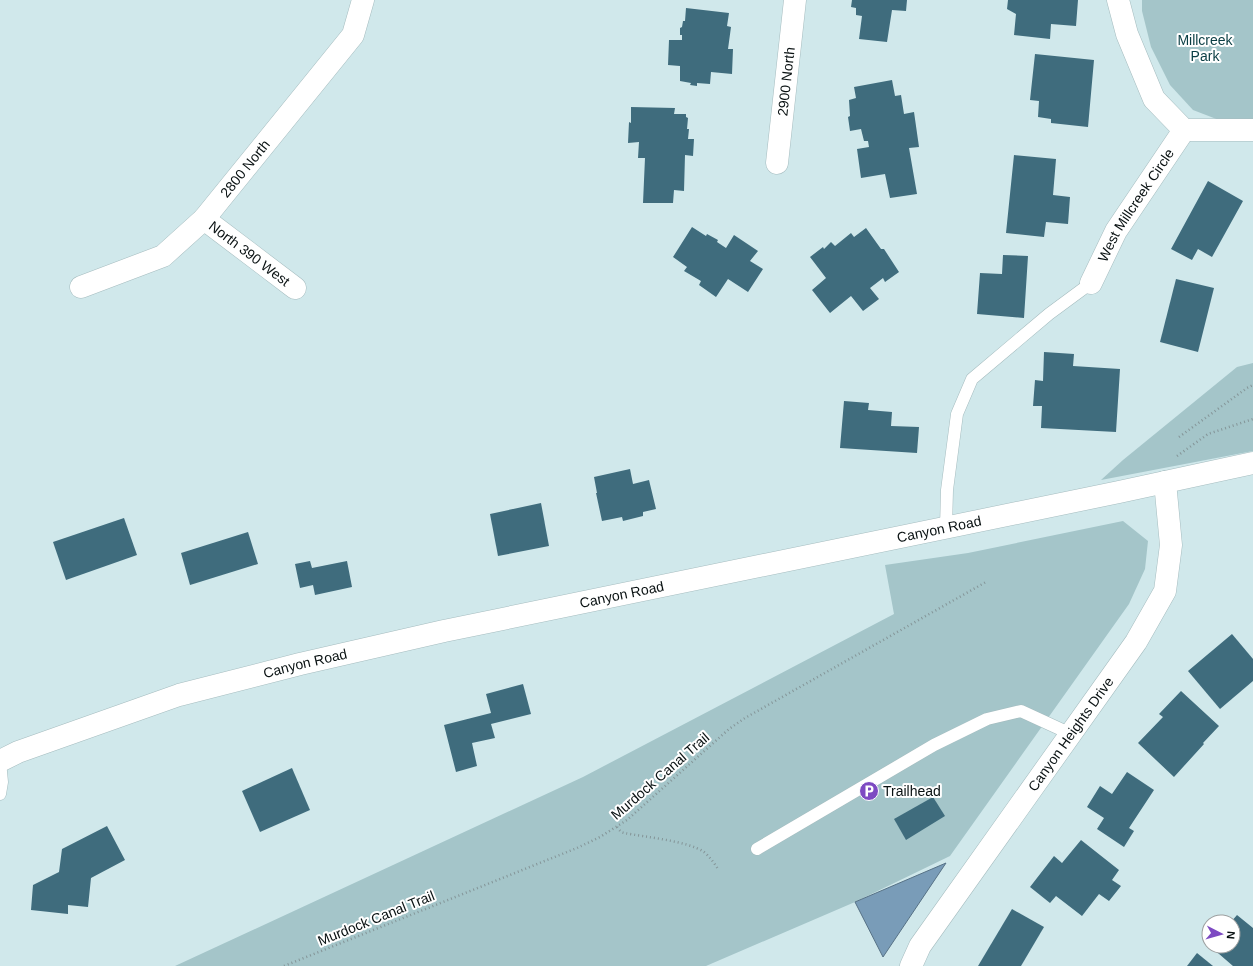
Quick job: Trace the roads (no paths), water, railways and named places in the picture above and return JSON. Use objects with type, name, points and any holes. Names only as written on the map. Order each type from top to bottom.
[{"type":"street","name":"2800 North","points":[[81,287],[163,256],[204,219],[354,35],[363,0]]},
{"type":"street","name":"2900 North","points":[[777,162],[794,0]]},
{"type":"street","points":[[1118,0],[1127,34],[1154,99],[1184,130],[1253,130]]},
{"type":"street","name":"West Millcreek Circle","points":[[1091,283],[1116,231],[1184,130]]},
{"type":"street","name":"North 390 West","points":[[204,219],[295,288]]},
{"type":"street","name":"Canyon Road","points":[[0,761],[18,752],[179,695],[300,664],[444,631],[946,528],[1253,463]]},
{"type":"street","name":"Canyon Heights Drive","points":[[911,966],[920,946],[1136,642],[1165,591],[1171,545],[1165,482]]},
{"type":"lane","points":[[946,528],[947,490],[957,414],[972,379],[1049,314],[1091,283]]},
{"type":"lane","points":[[757,849],[934,745],[988,719],[1022,711],[1071,734]]},
{"type":"lane","points":[[0,761],[2,782],[0,794]]},
{"type":"place","name":"Trailhead","points":[[869,791]]},
{"type":"park label","name":"Millcreek Park","points":[[1205,48]]}]
